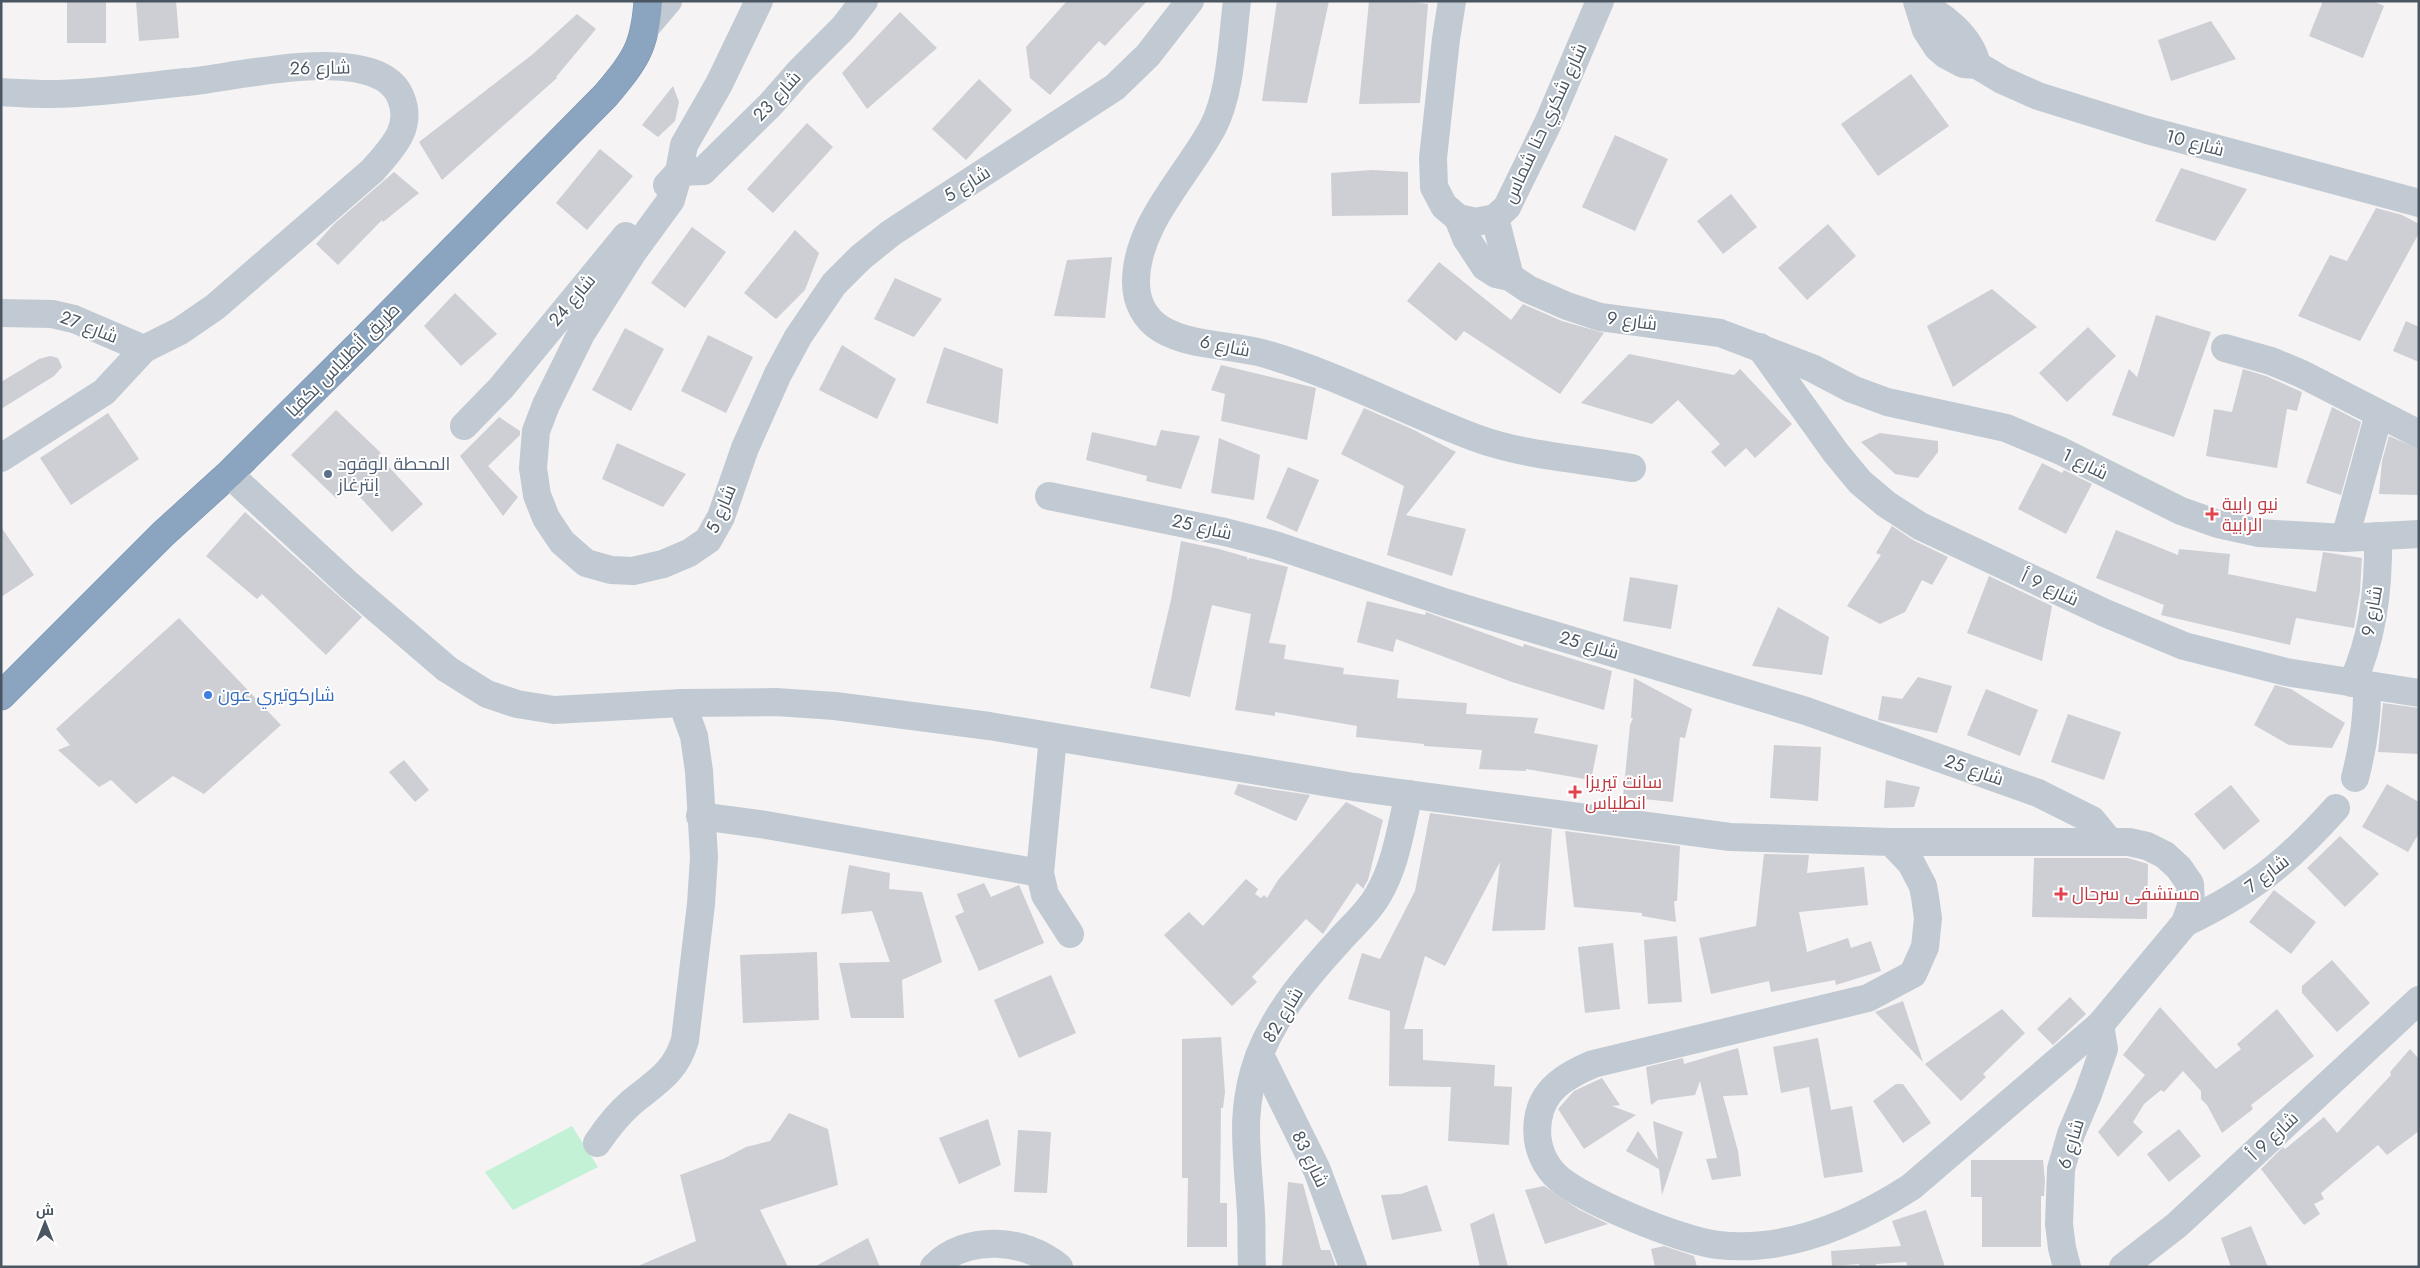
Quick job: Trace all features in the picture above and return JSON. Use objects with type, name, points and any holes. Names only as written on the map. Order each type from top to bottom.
[{"type":"highway","name":"طريق أنطلياس بكفيا","points":[[1,696],[162,534],[228,474],[486,219],[606,95],[635,60],[647,14]]},
{"type":"street","points":[[647,14],[668,1]]},
{"type":"street","name":"شارع 5","points":[[759,1],[719,84],[684,145],[671,200],[633,252],[581,334],[546,405],[536,431],[533,468],[537,495],[546,518],[562,542],[586,563],[611,570],[632,571],[663,564],[689,553],[708,540],[721,517],[745,448],[778,374],[798,337],[834,284],[860,258],[898,228],[962,185],[1009,158],[1115,87],[1148,55],[1190,1]]},
{"type":"street","name":"شارع 23","points":[[679,172],[704,171],[770,105],[798,72],[843,28],[864,1]]},
{"type":"street","name":"شارع 6","points":[[1237,1],[1224,94],[1214,125],[1182,172],[1139,252],[1136,284],[1140,306],[1151,322],[1164,330],[1197,342],[1268,354],[1365,391],[1478,439],[1527,451],[1632,468]]},
{"type":"street","points":[[1452,1],[1433,158],[1434,188],[1444,206],[1458,218]]},
{"type":"street","name":"شارع شكري حنا شماس","points":[[1458,218],[1476,222],[1495,218],[1507,207],[1527,170],[1600,1]]},
{"type":"street","name":"شارع 10","points":[[1918,3],[1922,20],[1937,47],[1946,55],[1963,64],[1977,65],[2002,80],[2038,96],[2147,130],[2419,204]]},
{"type":"street","name":"شارع 26","points":[[1,92],[52,94],[202,80],[278,69],[339,65],[367,69],[388,78],[398,89],[403,103],[406,123],[393,148],[373,170],[215,307],[180,332],[144,349]]},
{"type":"street","name":"شارع 24","points":[[464,426],[501,388],[652,201],[679,172]]},
{"type":"street","name":"شارع 9","points":[[1458,218],[1466,238],[1485,267],[1496,274],[1510,277],[1528,289],[1600,317],[1720,333],[1760,347]]},
{"type":"street","points":[[1495,218],[1510,277]]},
{"type":"street","name":"شارع 27","points":[[1,313],[52,314],[74,319],[144,349]]},
{"type":"street","name":"شارع 1","points":[[1760,347],[1887,402],[2006,428],[2061,451],[2181,511],[2218,524],[2259,533],[2345,538],[2419,534]]},
{"type":"street","name":"شارع 9 أ","points":[[1760,347],[1836,454],[1860,482],[1886,504],[1920,526],[2105,614],[2184,646],[2286,672],[2419,693]]},
{"type":"street","points":[[2225,348],[2271,361],[2294,371],[2419,434]]},
{"type":"street","points":[[1,458],[104,392],[144,349]]},
{"type":"street","points":[[2345,538],[2380,414]]},
{"type":"street","points":[[228,474],[349,585],[447,669],[487,694],[518,704],[554,710],[776,702],[835,706],[1053,737],[1354,787],[1730,837],[1891,842],[2129,842],[2148,846],[2165,855],[2179,868],[2190,884],[2190,906],[2185,923],[2100,1024],[1912,1187],[1882,1206],[1852,1221],[1820,1233],[1786,1241],[1752,1245],[1720,1256],[1678,1234],[1601,1204],[1565,1184],[1555,1175],[1542,1156],[1536,1133],[1539,1109],[1551,1089],[1570,1074],[1593,1064],[1868,998],[1913,974],[1924,947],[1928,918],[1925,897],[1923,886],[1911,864],[1891,842]]},
{"type":"street","name":"شارع 25","points":[[1049,496],[1216,530],[1275,545],[1447,603],[1806,711],[2038,793],[2092,820],[2110,842]]},
{"type":"street","name":"شارع 9","points":[[2360,684],[2364,650],[2372,619],[2379,572],[2378,536]]},
{"type":"street","points":[[2355,778],[2363,748],[2368,717],[2360,684]]},
{"type":"street","points":[[597,1143],[621,1113],[673,1068],[685,1040],[701,904],[704,857],[700,816],[699,771],[694,736],[682,704]]},
{"type":"street","points":[[1053,737],[1040,873],[1045,894],[1070,934]]},
{"type":"street","name":"شارع 82","points":[[1252,1267],[1251,1214],[1245,1120],[1247,1100],[1260,1055],[1288,1002],[1320,962],[1370,908],[1379,894],[1395,853],[1409,794]]},
{"type":"street","name":"شارع 7","points":[[2185,923],[2228,902],[2268,875],[2304,844],[2336,808]]},
{"type":"street","points":[[700,816],[766,825],[1040,873]]},
{"type":"street","name":"شارع 9 أ","points":[[2123,1267],[2191,1212],[2419,1000]]},
{"type":"street","name":"شارع 6","points":[[2067,1267],[2059,1224],[2062,1169],[2071,1134],[2104,1049],[2100,1024]]},
{"type":"street","name":"شارع 83","points":[[1260,1055],[1317,1170],[1353,1267]]},
{"type":"street","points":[[934,1267],[942,1258],[959,1249],[976,1244],[995,1244],[1028,1249],[1059,1267]]},
{"type":"green space","points":[[572,1126],[598,1167],[513,1210],[485,1172]]},
{"type":"building","points":[[67,1],[106,1],[106,43],[67,43]]},
{"type":"building","points":[[136,1],[176,1],[179,38],[139,41]]},
{"type":"building","points":[[1067,1],[1147,1],[1105,46],[1099,41],[1050,95],[1030,78],[1026,47]]},
{"type":"building","points":[[1277,1],[1329,1],[1307,103],[1262,101]]},
{"type":"building","points":[[1369,1],[1405,1],[1428,4],[1420,103],[1359,104]]},
{"type":"building","points":[[2323,1],[2373,1],[2384,6],[2363,58],[2309,36]]},
{"type":"building","points":[[900,12],[937,48],[867,109],[842,73]]},
{"type":"building","points":[[577,14],[596,29],[557,78],[442,180],[419,142],[533,54]]},
{"type":"building","points":[[2211,21],[2236,59],[2171,81],[2158,40]]},
{"type":"building","points":[[1911,74],[1949,126],[1878,176],[1841,124]]},
{"type":"building","points":[[979,79],[1012,110],[966,160],[932,129]]},
{"type":"building","points":[[673,86],[679,102],[675,121],[658,137],[642,125]]},
{"type":"building","points":[[807,123],[833,147],[773,213],[747,189]]},
{"type":"building","points":[[1615,135],[1668,159],[1635,231],[1582,207]]},
{"type":"building","points":[[600,149],[633,176],[587,230],[556,203]]},
{"type":"building","points":[[2181,168],[2247,189],[2215,241],[2155,221]]},
{"type":"building","points":[[1372,170],[1408,172],[1408,215],[1332,216],[1331,173]]},
{"type":"building","points":[[394,172],[419,193],[383,222],[382,220],[338,265],[316,244],[334,224]]},
{"type":"building","points":[[1731,194],[1757,227],[1723,254],[1697,221]]},
{"type":"building","points":[[2376,208],[2402,215],[2419,224],[2419,233],[2360,341],[2298,316],[2330,255],[2347,261]]},
{"type":"building","points":[[1828,224],[1856,256],[1807,300],[1778,268]]},
{"type":"building","points":[[692,227],[726,252],[685,308],[651,283]]},
{"type":"building","points":[[795,230],[819,253],[805,290],[776,319],[744,293]]},
{"type":"building","points":[[1112,257],[1105,318],[1054,316],[1067,260]]},
{"type":"building","points":[[1439,262],[1511,320],[1523,304],[1562,321],[1604,333],[1560,394],[1464,331],[1456,341],[1407,301]]},
{"type":"building","points":[[895,278],[942,299],[914,337],[874,319]]},
{"type":"building","points":[[1992,289],[2037,327],[1953,387],[1927,326]]},
{"type":"building","points":[[455,293],[497,334],[461,366],[424,326]]},
{"type":"building","points":[[2156,315],[2211,332],[2174,437],[2112,415],[2129,369],[2137,377]]},
{"type":"building","points":[[2406,321],[2419,327],[2419,362],[2393,351]]},
{"type":"building","points":[[2088,327],[2116,356],[2067,402],[2039,373]]},
{"type":"building","points":[[625,328],[664,349],[631,411],[592,390]]},
{"type":"building","points":[[708,335],[753,357],[726,413],[681,391]]},
{"type":"building","points":[[842,345],[896,379],[877,419],[819,390]]},
{"type":"building","points":[[944,347],[1003,369],[998,424],[926,403]]},
{"type":"building","points":[[1629,354],[1734,375],[1740,369],[1792,424],[1755,458],[1746,448],[1725,467],[1711,452],[1720,444],[1678,400],[1652,424],[1581,403]]},
{"type":"building","points":[[50,356],[58,358],[62,367],[54,376],[1,409],[1,382],[39,359]]},
{"type":"building","points":[[1221,365],[1316,388],[1307,440],[1221,421],[1225,394],[1211,390]]},
{"type":"building","points":[[2243,369],[2266,376],[2302,392],[2297,411],[2287,409],[2277,468],[2206,456],[2214,409],[2232,412]]},
{"type":"building","points":[[2332,407],[2361,422],[2341,495],[2306,483]]},
{"type":"building","points":[[1364,408],[1412,429],[1456,452],[1406,515],[1466,529],[1452,576],[1387,555],[1404,486],[1341,454]]},
{"type":"building","points":[[336,410],[381,453],[378,455],[423,504],[392,532],[349,485],[336,498],[291,455]]},
{"type":"building","points":[[108,413],[139,459],[71,505],[40,458]]},
{"type":"building","points":[[499,417],[520,431],[520,435],[488,466],[518,497],[503,516],[460,456]]},
{"type":"building","points":[[1161,430],[1200,436],[1181,489],[1146,481],[1147,476],[1086,460],[1092,432],[1156,446]]},
{"type":"building","points":[[1880,433],[1938,441],[1938,452],[1918,478],[1895,474],[1861,442]]},
{"type":"building","points":[[2389,436],[2419,449],[2419,495],[2379,494],[2382,461]]},
{"type":"building","points":[[1219,438],[1260,455],[1254,500],[1211,493]]},
{"type":"building","points":[[617,443],[686,474],[663,507],[602,479]]},
{"type":"building","points":[[2042,463],[2062,473],[2064,470],[2092,484],[2066,534],[2018,509]]},
{"type":"building","points":[[1288,467],[1319,480],[1297,532],[1266,518]]},
{"type":"building","points":[[245,512],[362,617],[326,655],[262,594],[257,599],[206,556]]},
{"type":"building","points":[[1892,526],[1913,540],[1948,557],[1932,585],[1922,580],[1905,612],[1880,624],[1847,606],[1881,555],[1876,553]]},
{"type":"building","points":[[1,527],[34,575],[1,597]]},
{"type":"building","points":[[2116,530],[2178,555],[2179,549],[2230,554],[2228,574],[2316,592],[2323,552],[2362,558],[2360,591],[2354,628],[2296,618],[2290,645],[2161,615],[2164,605],[2096,578]]},
{"type":"building","points":[[1181,541],[1247,557],[1248,561],[1249,558],[1288,567],[1269,643],[1286,645],[1284,659],[1344,668],[1343,674],[1399,680],[1397,698],[1467,703],[1466,714],[1538,718],[1534,733],[1598,745],[1591,780],[1526,769],[1526,771],[1479,769],[1482,750],[1424,746],[1424,744],[1356,737],[1357,726],[1275,712],[1275,716],[1235,710],[1251,614],[1212,605],[1190,697],[1150,688],[1171,600]]},
{"type":"building","points":[[1989,576],[2052,606],[2042,661],[1967,633]]},
{"type":"building","points":[[1630,577],[1678,585],[1671,629],[1623,621]]},
{"type":"building","points":[[1367,601],[1425,615],[1426,612],[1523,647],[1524,644],[1612,671],[1604,710],[1512,682],[1396,639],[1393,652],[1357,642]]},
{"type":"building","points":[[1778,607],[1829,637],[1822,675],[1752,666]]},
{"type":"building","points":[[179,618],[281,725],[204,794],[173,776],[136,804],[111,780],[99,787],[58,750],[70,745],[56,729]]},
{"type":"building","points":[[1918,677],[1952,686],[1937,733],[1878,720],[1882,696],[1902,699]]},
{"type":"building","points":[[1634,678],[1692,709],[1685,738],[1680,737],[1673,802],[1623,797],[1630,725],[1633,718],[1631,718]]},
{"type":"building","points":[[2275,685],[2291,689],[2345,723],[2332,748],[2289,745],[2254,725]]},
{"type":"building","points":[[1986,689],[2038,710],[2020,756],[1967,735]]},
{"type":"building","points":[[2383,703],[2419,708],[2419,754],[2378,752]]},
{"type":"building","points":[[2068,714],[2121,732],[2104,780],[2051,762]]},
{"type":"building","points":[[1774,745],[1821,747],[1818,801],[1770,798]]},
{"type":"building","points":[[404,760],[429,790],[415,802],[389,772]]},
{"type":"building","points":[[1886,780],[1920,787],[1914,807],[1884,808]]},
{"type":"building","points":[[1238,784],[1310,795],[1296,821],[1234,794]]},
{"type":"building","points":[[2387,784],[2419,802],[2419,833],[2408,852],[2362,827]]},
{"type":"building","points":[[2231,785],[2260,821],[2224,850],[2194,814]]},
{"type":"building","points":[[1346,802],[1383,820],[1364,889],[1357,883],[1323,934],[1306,919],[1252,977],[1257,982],[1232,1006],[1164,935],[1189,912],[1203,926],[1246,879],[1258,889],[1255,894],[1261,898],[1264,895],[1267,898],[1278,880]]},
{"type":"building","points":[[1430,813],[1552,829],[1545,930],[1492,931],[1500,862],[1445,966],[1425,956],[1404,1029],[1423,1029],[1423,1060],[1495,1065],[1494,1086],[1512,1087],[1509,1145],[1448,1141],[1451,1087],[1389,1086],[1390,1011],[1348,999],[1362,953],[1380,959],[1415,891]]},
{"type":"building","points":[[1565,831],[1680,846],[1677,901],[1674,901],[1676,922],[1642,916],[1642,913],[1574,907]]},
{"type":"building","points":[[2340,836],[2379,874],[2345,907],[2307,868]]},
{"type":"building","points":[[1764,854],[1809,855],[1807,873],[1864,867],[1868,905],[1799,912],[1807,952],[1848,938],[1851,948],[1871,941],[1881,971],[1836,985],[1835,980],[1771,992],[1769,981],[1711,994],[1699,938],[1756,926]]},
{"type":"building","points":[[2034,858],[2128,858],[2148,864],[2147,919],[2032,917]]},
{"type":"building","points":[[849,865],[890,873],[889,889],[922,892],[942,962],[902,980],[904,1018],[851,1018],[839,963],[890,962],[872,911],[841,914]]},
{"type":"building","points":[[984,883],[991,897],[1019,885],[1044,943],[979,971],[955,916],[964,912],[957,894]]},
{"type":"building","points":[[2274,890],[2316,922],[2291,954],[2249,922]]},
{"type":"building","points":[[1677,936],[1682,1002],[1648,1004],[1644,940]]},
{"type":"building","points":[[1613,943],[1620,1009],[1585,1013],[1578,947]]},
{"type":"building","points":[[817,952],[819,1020],[743,1023],[740,955]]},
{"type":"building","points":[[2332,960],[2370,1003],[2337,1032],[2302,993],[2302,986]]},
{"type":"building","points":[[1051,975],[1076,1033],[1019,1058],[994,1000]]},
{"type":"building","points":[[2070,997],[2086,1014],[2053,1045],[2037,1029]]},
{"type":"building","points":[[1903,1001],[1923,1062],[1875,1012]]},
{"type":"building","points":[[2160,1007],[2216,1069],[2241,1049],[2237,1044],[2277,1009],[2314,1056],[2251,1105],[2253,1109],[2222,1133],[2207,1105],[2201,1099],[2201,1091],[2183,1071],[2164,1092],[2161,1090],[2144,1104],[2133,1122],[2143,1132],[2118,1157],[2098,1132],[2145,1075],[2123,1055]]},
{"type":"building","points":[[2002,1009],[2025,1033],[1983,1074],[1986,1077],[1961,1101],[1925,1064]]},
{"type":"building","points":[[1221,1037],[1225,1092],[1223,1108],[1221,1108],[1220,1203],[1227,1203],[1227,1247],[1187,1247],[1188,1178],[1182,1178],[1182,1039]]},
{"type":"building","points":[[1818,1038],[1831,1110],[1852,1106],[1863,1172],[1824,1178],[1809,1087],[1781,1093],[1773,1047]]},
{"type":"building","points":[[1738,1048],[1748,1095],[1723,1096],[1738,1151],[1741,1176],[1712,1180],[1706,1159],[1717,1158],[1700,1081],[1695,1095],[1658,1100],[1651,1105],[1646,1067],[1683,1058],[1684,1064]]},
{"type":"building","points":[[2410,1049],[2419,1059],[2419,1131],[2387,1155],[2378,1145],[2321,1193],[2324,1199],[2314,1204],[2320,1214],[2304,1225],[2261,1169],[2283,1147],[2285,1149],[2324,1117],[2337,1133],[2391,1075],[2390,1072]]},
{"type":"building","points":[[1602,1078],[1620,1105],[1612,1106],[1636,1115],[1584,1149],[1558,1109],[1574,1091]]},
{"type":"building","points":[[1896,1084],[1903,1084],[1931,1123],[1903,1143],[1873,1101]]},
{"type":"building","points":[[789,1113],[828,1129],[838,1185],[760,1210],[788,1267],[636,1267],[696,1241],[680,1175],[723,1159],[746,1147],[770,1141]]},
{"type":"building","points":[[988,1119],[1001,1165],[959,1184],[939,1138]]},
{"type":"building","points":[[1653,1121],[1683,1132],[1662,1195],[1659,1169],[1626,1151],[1638,1131],[1658,1160]]},
{"type":"building","points":[[2179,1129],[2201,1156],[2169,1182],[2147,1154]]},
{"type":"building","points":[[1018,1130],[1051,1132],[1047,1193],[1014,1192]]},
{"type":"building","points":[[1971,1160],[2043,1160],[2045,1181],[2044,1196],[2041,1196],[2041,1247],[1982,1247],[1982,1197],[1971,1197]]},
{"type":"building","points":[[1288,1182],[1303,1184],[1321,1250],[1330,1250],[1336,1267],[1282,1267]]},
{"type":"building","points":[[1427,1185],[1442,1231],[1392,1240],[1381,1195],[1401,1194]]},
{"type":"building","points":[[1544,1186],[1578,1209],[1608,1224],[1545,1244],[1525,1190]]},
{"type":"building","points":[[1926,1210],[1945,1267],[1908,1267],[1906,1262],[1876,1264],[1876,1267],[1860,1267],[1859,1264],[1832,1266],[1831,1251],[1901,1246],[1892,1221]]},
{"type":"building","points":[[1494,1213],[1508,1267],[1480,1267],[1470,1224]]},
{"type":"building","points":[[2251,1226],[2268,1267],[2231,1267],[2221,1238]]},
{"type":"building","points":[[868,1238],[880,1267],[814,1267]]},
{"type":"building","points":[[1664,1246],[1694,1256],[1697,1267],[1655,1267],[1651,1249]]},
{"type":"place","name":"المحطة الوقود إنترغاز","points":[[328,474]]},
{"type":"place","name":"نيو رابية الرابية","points":[[2212,514]]},
{"type":"place","name":"شاركوتيري عون","points":[[208,695]]},
{"type":"place","name":"سانت تيريزا انطلياس","points":[[1575,792]]},
{"type":"place","name":"مستشفى سرحال","points":[[2061,894]]}]
